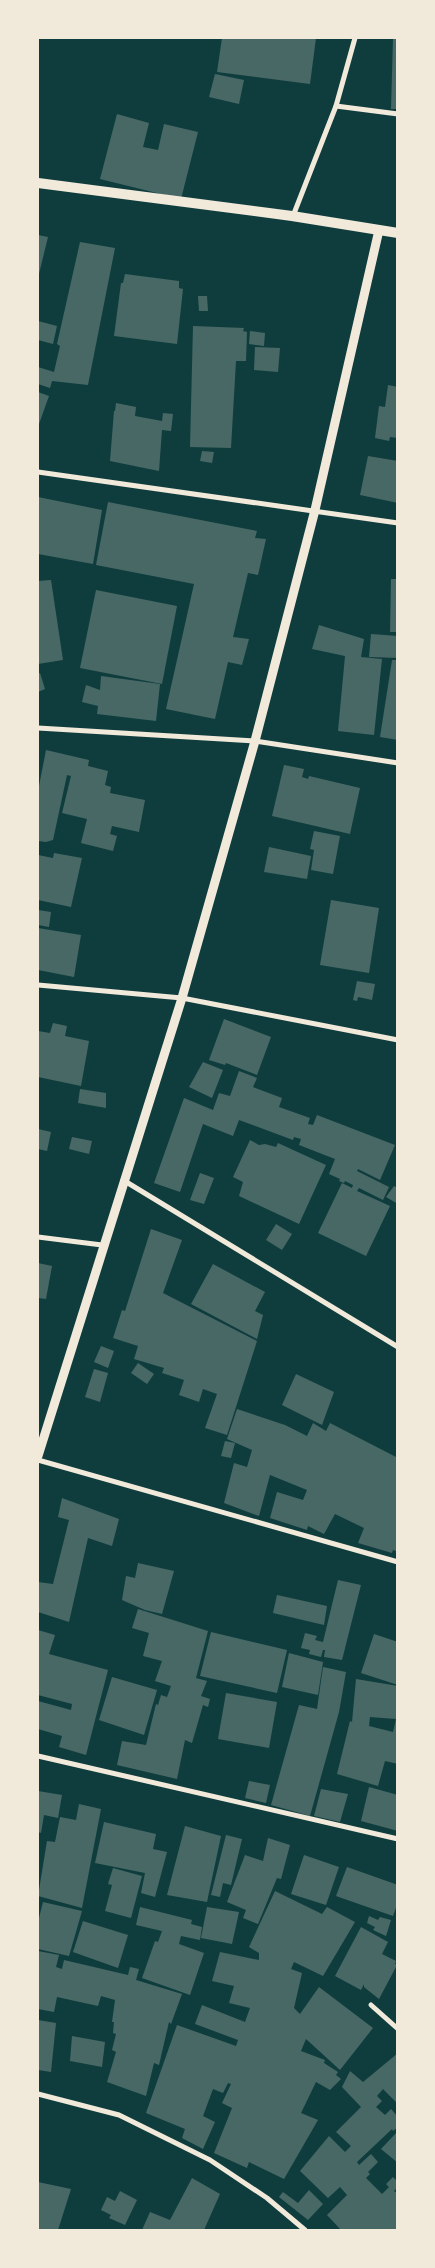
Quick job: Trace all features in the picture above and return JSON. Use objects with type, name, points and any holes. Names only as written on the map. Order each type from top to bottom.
[{"type":"main road","points":[[38,183],[292,216],[398,233]]},
{"type":"street","points":[[292,216],[336,106],[355,38]]},
{"type":"street","points":[[336,106],[398,114]]},
{"type":"street","points":[[38,1456],[102,1245],[182,998],[255,741],[315,510],[379,230]]},
{"type":"street","points":[[38,472],[398,522]]},
{"type":"street","points":[[38,728],[255,741],[398,764]]},
{"type":"street","points":[[38,985],[182,998],[398,1040]]},
{"type":"street","points":[[123,1180],[398,1347]]},
{"type":"street","points":[[38,1237],[102,1245]]},
{"type":"street","points":[[38,1460],[398,1562]]},
{"type":"street","points":[[38,1756],[398,1839]]},
{"type":"street","points":[[371,2005],[398,2029]]},
{"type":"street","points":[[38,2094],[118,2115],[210,2160],[267,2198],[305,2230]]},
{"type":"building","points":[[222,38],[316,38],[310,84],[217,72]]},
{"type":"building","points":[[393,38],[398,38],[398,109],[391,109]]},
{"type":"building","points":[[215,74],[244,80],[239,104],[209,97]]},
{"type":"building","points":[[117,114],[149,123],[143,147],[158,150],[164,124],[198,132],[181,199],[100,179]]},
{"type":"building","points":[[38,235],[48,237],[38,278]]},
{"type":"building","points":[[80,242],[115,248],[88,385],[52,381],[50,388],[38,384],[38,367],[54,372],[60,346],[57,344]]},
{"type":"building","points":[[125,274],[179,281],[179,288],[183,289],[177,344],[114,336],[121,283],[123,283]]},
{"type":"building","points":[[198,296],[207,296],[208,311],[199,311]]},
{"type":"building","points":[[38,321],[57,326],[53,344],[38,340]]},
{"type":"building","points":[[193,326],[244,328],[243,331],[247,332],[246,361],[236,361],[231,448],[190,447]]},
{"type":"building","points":[[250,331],[265,333],[264,346],[249,344]]},
{"type":"building","points":[[255,347],[280,348],[278,372],[254,370]]},
{"type":"building","points":[[388,385],[398,387],[398,438],[390,437],[389,441],[375,438],[379,406],[385,407]]},
{"type":"building","points":[[38,392],[49,396],[39,424],[38,423]]},
{"type":"building","points":[[116,403],[136,407],[135,416],[162,421],[163,413],[173,414],[171,431],[162,430],[159,471],[110,461]]},
{"type":"building","points":[[202,451],[214,452],[212,463],[200,461]]},
{"type":"building","points":[[368,456],[398,461],[398,503],[360,495]]},
{"type":"building","points":[[38,497],[102,510],[93,564],[38,554]]},
{"type":"building","points":[[108,502],[257,531],[255,538],[266,539],[258,575],[248,573],[233,637],[249,639],[242,665],[228,662],[215,719],[166,709],[194,584],[96,565]]},
{"type":"building","points":[[391,579],[398,579],[398,632],[390,632]]},
{"type":"building","points":[[51,580],[63,660],[38,664],[38,581]]},
{"type":"building","points":[[96,590],[177,606],[162,684],[80,668]]},
{"type":"building","points":[[319,625],[364,639],[361,657],[382,659],[374,735],[338,731],[345,656],[312,649]]},
{"type":"building","points":[[371,634],[398,636],[398,658],[369,657]]},
{"type":"building","points":[[392,660],[398,660],[398,740],[380,737]]},
{"type":"building","points":[[40,673],[45,689],[38,692],[38,674]]},
{"type":"building","points":[[101,676],[160,684],[156,721],[97,714],[98,706],[82,702],[86,685],[100,690]]},
{"type":"building","points":[[46,750],[89,760],[88,766],[108,771],[105,785],[111,787],[110,793],[145,800],[139,832],[112,826],[110,834],[117,836],[113,851],[81,843],[87,819],[62,813],[71,776],[67,775],[53,840],[46,842],[38,841],[38,791]]},
{"type":"building","points":[[284,765],[304,769],[302,777],[308,779],[309,776],[360,788],[350,834],[272,816]]},
{"type":"building","points":[[314,831],[340,836],[333,874],[311,870],[314,850],[310,849]]},
{"type":"building","points":[[269,847],[311,856],[307,879],[264,872]]},
{"type":"building","points":[[54,853],[82,858],[71,907],[38,900],[38,855],[53,858]]},
{"type":"building","points":[[331,900],[379,908],[369,973],[320,965]]},
{"type":"building","points":[[38,910],[51,912],[49,927],[38,925]]},
{"type":"building","points":[[38,928],[81,935],[74,977],[38,970]]},
{"type":"building","points":[[357,981],[375,984],[372,1000],[358,997],[357,1001],[353,1000]]},
{"type":"building","points":[[224,1019],[271,1037],[257,1075],[226,1063],[225,1065],[209,1060]]},
{"type":"building","points":[[53,1023],[67,1026],[65,1036],[89,1041],[81,1086],[38,1077],[38,1031],[50,1033]]},
{"type":"building","points":[[203,1062],[223,1070],[212,1098],[189,1087]]},
{"type":"building","points":[[239,1071],[257,1078],[253,1087],[282,1098],[279,1107],[310,1118],[308,1124],[313,1125],[317,1115],[395,1145],[380,1180],[358,1169],[357,1171],[389,1187],[383,1200],[359,1188],[357,1191],[390,1206],[366,1256],[318,1233],[342,1183],[352,1188],[353,1185],[345,1181],[344,1183],[339,1181],[340,1179],[329,1174],[335,1159],[299,1145],[301,1139],[294,1137],[293,1140],[239,1120],[233,1136],[203,1124],[180,1192],[154,1183],[184,1098],[213,1110],[219,1093],[230,1096]]},
{"type":"building","points":[[80,1089],[106,1093],[106,1108],[78,1103]]},
{"type":"building","points":[[38,1129],[51,1132],[47,1151],[38,1149]]},
{"type":"building","points":[[72,1137],[92,1141],[89,1154],[69,1149]]},
{"type":"building","points":[[250,1140],[259,1145],[265,1144],[276,1147],[278,1143],[326,1165],[299,1224],[239,1196],[243,1182],[233,1177]]},
{"type":"building","points":[[200,1173],[214,1178],[204,1204],[190,1200]]},
{"type":"building","points":[[394,1186],[398,1188],[398,1204],[386,1197]]},
{"type":"building","points":[[276,1224],[292,1234],[282,1250],[266,1240]]},
{"type":"building","points":[[151,1229],[182,1240],[163,1293],[257,1341],[227,1435],[205,1428],[217,1394],[203,1389],[199,1402],[179,1395],[184,1380],[162,1373],[164,1368],[134,1359],[138,1346],[113,1338],[122,1310],[125,1311]]},
{"type":"building","points":[[38,1263],[52,1266],[46,1299],[38,1298]]},
{"type":"building","points":[[213,1264],[265,1292],[255,1311],[263,1315],[257,1339],[191,1304]]},
{"type":"building","points":[[101,1346],[114,1351],[108,1368],[94,1362]]},
{"type":"building","points":[[138,1363],[154,1374],[147,1384],[131,1373]]},
{"type":"building","points":[[94,1369],[108,1373],[100,1402],[85,1397]]},
{"type":"building","points":[[296,1374],[334,1392],[322,1425],[282,1405]]},
{"type":"building","points":[[237,1409],[285,1425],[307,1436],[313,1423],[326,1431],[330,1423],[398,1458],[398,1552],[393,1550],[392,1553],[358,1543],[364,1528],[335,1514],[324,1534],[308,1526],[307,1530],[270,1518],[277,1492],[303,1500],[307,1490],[270,1475],[259,1516],[224,1503],[234,1463],[247,1467],[252,1450],[227,1439]]},
{"type":"building","points":[[225,1441],[235,1443],[231,1458],[221,1456]]},
{"type":"building","points":[[62,1498],[119,1519],[112,1546],[88,1538],[69,1622],[38,1612],[38,1582],[53,1584],[69,1520],[58,1517]]},
{"type":"building","points":[[138,1563],[174,1571],[162,1614],[145,1610],[122,1600],[126,1576],[135,1578]]},
{"type":"building","points":[[338,1580],[361,1585],[342,1660],[324,1657],[325,1650],[323,1650],[321,1657],[309,1654],[310,1650],[301,1648],[305,1633],[317,1636],[315,1640],[323,1642]]},
{"type":"building","points":[[277,1595],[327,1606],[324,1625],[273,1613]]},
{"type":"building","points":[[138,1609],[208,1631],[196,1678],[207,1681],[201,1696],[210,1699],[208,1707],[203,1705],[192,1743],[185,1740],[177,1779],[117,1765],[122,1741],[146,1745],[156,1704],[158,1705],[161,1695],[167,1697],[171,1686],[155,1681],[162,1661],[143,1656],[149,1633],[132,1628]]},
{"type":"building","points":[[38,1630],[55,1635],[49,1654],[108,1670],[86,1755],[59,1747],[62,1736],[38,1729],[38,1701],[71,1710],[72,1704],[38,1695]]},
{"type":"building","points":[[211,1632],[287,1650],[277,1693],[200,1676]]},
{"type":"building","points":[[374,1634],[398,1642],[398,1685],[361,1673]]},
{"type":"building","points":[[289,1653],[323,1662],[318,1695],[282,1687]]},
{"type":"building","points":[[323,1667],[346,1672],[339,1712],[310,1816],[271,1805],[299,1705],[317,1709]]},
{"type":"building","points":[[112,1677],[157,1690],[144,1735],[99,1720]]},
{"type":"building","points":[[356,1679],[398,1686],[398,1764],[385,1761],[378,1786],[337,1774],[350,1721],[352,1722]],"holes":[[[370,1717],[396,1719],[393,1732],[369,1726]]]},
{"type":"building","points":[[226,1693],[277,1702],[269,1748],[218,1739]]},
{"type":"building","points":[[249,1781],[270,1785],[266,1803],[245,1798]]},
{"type":"building","points":[[369,1787],[398,1795],[398,1831],[361,1821]]},
{"type":"building","points":[[321,1789],[348,1794],[340,1822],[314,1816]]},
{"type":"building","points":[[38,1791],[62,1795],[58,1818],[44,1815],[41,1833],[38,1832]]},
{"type":"building","points":[[79,1804],[101,1809],[82,1908],[38,1896],[47,1841],[55,1842],[60,1817],[76,1820]]},
{"type":"building","points":[[104,1822],[156,1834],[153,1849],[167,1852],[155,1897],[141,1893],[145,1873],[95,1863]]},
{"type":"building","points":[[185,1826],[221,1836],[207,1902],[167,1895]]},
{"type":"building","points":[[226,1835],[242,1839],[231,1885],[223,1883],[220,1897],[211,1895]]},
{"type":"building","points":[[268,1838],[290,1845],[281,1879],[277,1878],[258,1924],[243,1918],[246,1910],[227,1902],[245,1855],[263,1861]]},
{"type":"building","points":[[304,1855],[339,1867],[326,1905],[291,1894]]},
{"type":"building","points":[[347,1867],[398,1885],[398,1902],[393,1916],[336,1896]]},
{"type":"building","points":[[113,1868],[142,1876],[131,1918],[105,1911],[112,1885],[108,1884]]},
{"type":"building","points":[[275,1891],[322,1914],[327,1907],[355,1922],[323,1976],[294,1962],[291,1969],[302,1973],[294,2008],[300,2014],[319,1987],[373,2028],[340,2070],[306,2039],[301,2051],[325,2060],[324,2063],[338,2072],[336,2075],[341,2079],[330,2090],[316,2082],[301,2113],[318,2120],[284,2179],[249,2162],[247,2168],[214,2153],[232,2108],[222,2103],[231,2084],[228,2083],[223,2093],[213,2089],[203,2116],[215,2122],[203,2149],[182,2138],[185,2129],[146,2113],[177,2025],[236,2046],[238,2040],[195,2024],[202,2005],[245,2022],[250,2008],[229,2003],[234,1986],[212,1981],[220,1952],[259,1960],[259,1953],[249,1947]]},
{"type":"building","points":[[43,1902],[82,1911],[69,1956],[38,1949],[38,1922]]},
{"type":"building","points":[[140,1907],[192,1920],[191,1924],[202,1927],[200,1940],[181,1936],[179,1944],[204,1953],[190,1995],[142,1978],[155,1941],[158,1942],[162,1931],[136,1925]]},
{"type":"building","points":[[207,1907],[239,1912],[232,1944],[201,1938]]},
{"type":"building","points":[[369,1916],[378,1920],[380,1917],[391,1920],[386,1936],[373,1930],[375,1927],[367,1923]]},
{"type":"building","points":[[83,1921],[128,1935],[118,1968],[73,1952]]},
{"type":"building","points":[[361,1927],[388,1942],[382,1954],[396,1961],[395,1964],[397,1965],[379,1999],[364,1987],[364,1984],[361,1990],[335,1976]]},
{"type":"building","points":[[38,1951],[59,1955],[56,1967],[62,1969],[64,1960],[128,1975],[130,1967],[139,1969],[136,1980],[182,1994],[171,2024],[169,2022],[159,2065],[154,2063],[146,2096],[107,2082],[116,2052],[112,2050],[116,2034],[113,2033],[114,2022],[112,2022],[115,2000],[101,1996],[98,2006],[57,1997],[54,2012],[38,2009]]},
{"type":"building","points":[[38,2020],[56,2023],[51,2072],[38,2070]]},
{"type":"building","points":[[72,2036],[105,2042],[102,2067],[70,2061]]},
{"type":"building","points":[[398,2053],[398,2104],[383,2089],[377,2096],[382,2101],[376,2107],[385,2115],[391,2109],[398,2117],[398,2127],[393,2131],[392,2129],[357,2162],[359,2165],[371,2154],[378,2162],[368,2172],[370,2174],[366,2178],[382,2194],[389,2187],[386,2184],[393,2177],[398,2182],[398,2187],[394,2191],[398,2194],[398,2230],[341,2230],[327,2215],[347,2195],[340,2187],[328,2198],[300,2171],[329,2136],[345,2152],[351,2146],[336,2132],[361,2107],[342,2087],[350,2071],[363,2082]]},
{"type":"building","points":[[398,2131],[398,2163],[381,2149]]},
{"type":"building","points":[[192,2178],[220,2194],[204,2230],[142,2230],[150,2212],[170,2220]]},
{"type":"building","points":[[38,2182],[71,2189],[58,2230],[38,2230]]},
{"type":"building","points":[[309,2190],[323,2204],[308,2220],[279,2197],[283,2192],[298,2203]]},
{"type":"building","points":[[120,2191],[137,2200],[125,2225],[109,2218],[111,2215],[101,2210],[107,2197],[115,2201]]}]
